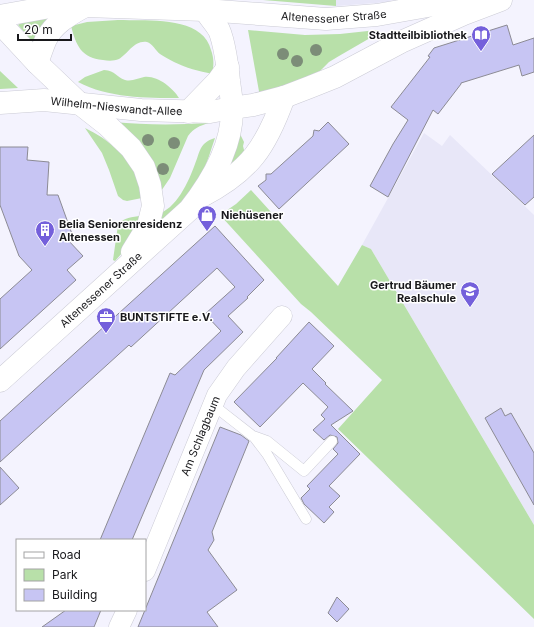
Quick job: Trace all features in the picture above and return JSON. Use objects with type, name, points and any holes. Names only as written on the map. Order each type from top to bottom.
[{"type":"main road","points":[[63,0],[85,6]]},
{"type":"main road","name":"Altenessener Straße","points":[[205,10],[326,19],[377,15],[439,2],[462,0]]},
{"type":"main road","points":[[232,108],[253,105],[310,88],[335,77],[401,42],[464,14],[501,0]]},
{"type":"main road","points":[[38,63],[47,37],[58,24],[72,13],[85,6]]},
{"type":"main road","points":[[0,16],[50,7],[85,6],[205,10]]},
{"type":"main road","name":"Altenessener Straße","points":[[0,381],[122,269],[189,210],[214,173],[224,151],[231,125],[232,108],[228,67],[219,31],[205,10]]},
{"type":"main road","points":[[0,23],[79,103],[131,148],[144,167],[150,185],[152,206],[148,226],[122,269]]},
{"type":"main road","points":[[188,112],[218,81],[228,67]]},
{"type":"main road","name":"Altenessener Straße","points":[[199,197],[222,185],[242,170],[258,153],[275,122],[284,97]]},
{"type":"main road","name":"Wilhelm-Nieswandt-Allee","points":[[0,103],[44,100],[141,110],[188,112],[210,112],[232,108]]},
{"type":"street","name":"Am Schlagbaum","points":[[146,569],[217,395],[236,368],[282,316]]},
{"type":"street","points":[[119,627],[127,611]]},
{"type":"lane","points":[[213,405],[253,436],[267,454],[306,519]]},
{"type":"lane","points":[[253,436],[268,442],[304,471],[332,441]]},
{"type":"shaded area","points":[[336,0],[392,0],[388,2],[336,6]]},
{"type":"shaded area","name":"Gertrud Bäumer Realschule","points":[[424,133],[442,146],[450,135],[534,215],[534,525],[371,249],[362,245]]},
{"type":"green space","points":[[263,0],[336,0],[336,6]]},
{"type":"green space","points":[[58,16],[33,42],[18,25],[21,23]]},
{"type":"green space","points":[[118,20],[172,22],[185,25],[197,31],[206,39],[211,50],[213,56],[212,74],[188,68],[174,62],[160,54],[151,44],[147,42],[138,43],[119,59],[107,61],[89,57],[78,45],[71,26],[87,22]]},
{"type":"green space","points":[[248,30],[305,35],[340,34],[377,30],[377,34],[329,62],[320,71],[260,97]]},
{"type":"green space","points":[[104,70],[114,73],[125,80],[133,80],[144,77],[154,78],[169,86],[179,98],[154,98],[114,94],[78,82],[85,77]]},
{"type":"green space","points":[[0,71],[18,88],[0,89]]},
{"type":"green space","points":[[113,122],[137,124],[209,123],[192,131],[188,136],[170,178],[157,197]]},
{"type":"green space","points":[[85,128],[94,132],[110,143],[124,157],[139,183],[142,198],[127,201],[118,196],[102,153]]},
{"type":"green space","points":[[240,134],[244,142],[243,146],[245,154],[226,172]]},
{"type":"green space","points":[[215,138],[205,167],[195,186],[160,224],[157,214],[170,207],[176,201],[189,178],[202,146]]},
{"type":"green space","points":[[251,190],[338,286],[362,245],[371,249],[534,525],[534,619],[338,429],[382,380],[301,304],[220,215],[236,204]]},
{"type":"green space","points":[[141,216],[123,252],[115,261],[113,260],[118,225],[120,222],[131,217]]},
{"type":"building","points":[[507,25],[513,45],[534,38],[534,72],[522,76],[519,65],[461,83],[438,114],[433,110],[388,197],[370,186],[408,120],[391,107],[430,57],[428,56],[434,48]]},
{"type":"building","points":[[328,122],[349,144],[279,209],[258,186],[266,180],[266,174],[271,174],[313,136],[314,130],[319,131]]},
{"type":"building","points":[[534,135],[534,197],[525,205],[492,174]]},
{"type":"building","name":"Belia Seniorenresidenz Altenessen","points":[[0,147],[28,147],[27,160],[49,162],[47,195],[58,195],[72,234],[67,239],[83,256],[67,270],[76,280],[0,349],[0,299],[32,270],[19,256],[0,205]]},
{"type":"building","points":[[215,226],[264,280],[247,297],[248,298],[228,316],[243,332],[204,370],[132,539],[100,539],[170,373],[175,375],[221,331],[205,314],[235,287],[217,268],[131,347],[129,345],[0,462],[0,421]]},
{"type":"building","points":[[309,322],[334,346],[312,369],[353,411],[331,425],[360,454],[329,486],[340,496],[329,507],[334,512],[324,523],[304,504],[301,498],[310,489],[307,486],[338,454],[333,449],[338,443],[337,437],[330,435],[324,440],[313,430],[325,419],[321,415],[328,407],[303,383],[260,427],[234,402],[277,358]]},
{"type":"building","points":[[501,408],[505,416],[511,413],[534,453],[534,505],[485,418]]},
{"type":"building","points":[[220,427],[241,435],[249,441],[212,532],[214,540],[208,550],[237,590],[207,612],[218,627],[138,627],[145,611],[146,611],[146,607]]},
{"type":"building","points":[[0,467],[19,488],[0,505]]},
{"type":"building","points":[[337,597],[349,609],[337,622],[328,613]]},
{"type":"building","points":[[65,611],[101,611],[94,627],[42,627]]},
{"type":"place","name":"Stadtteilbibliothek","points":[[481,52]]},
{"type":"place","name":"Niehüsener","points":[[207,232]]},
{"type":"place","name":"Belia Seniorenresidenz Altenessen","points":[[45,247]]},
{"type":"place","name":"Gertrud Bäumer Realschule","points":[[470,308]]},
{"type":"place","name":"BUNTSTIFTE e.V.","points":[[106,334]]}]
